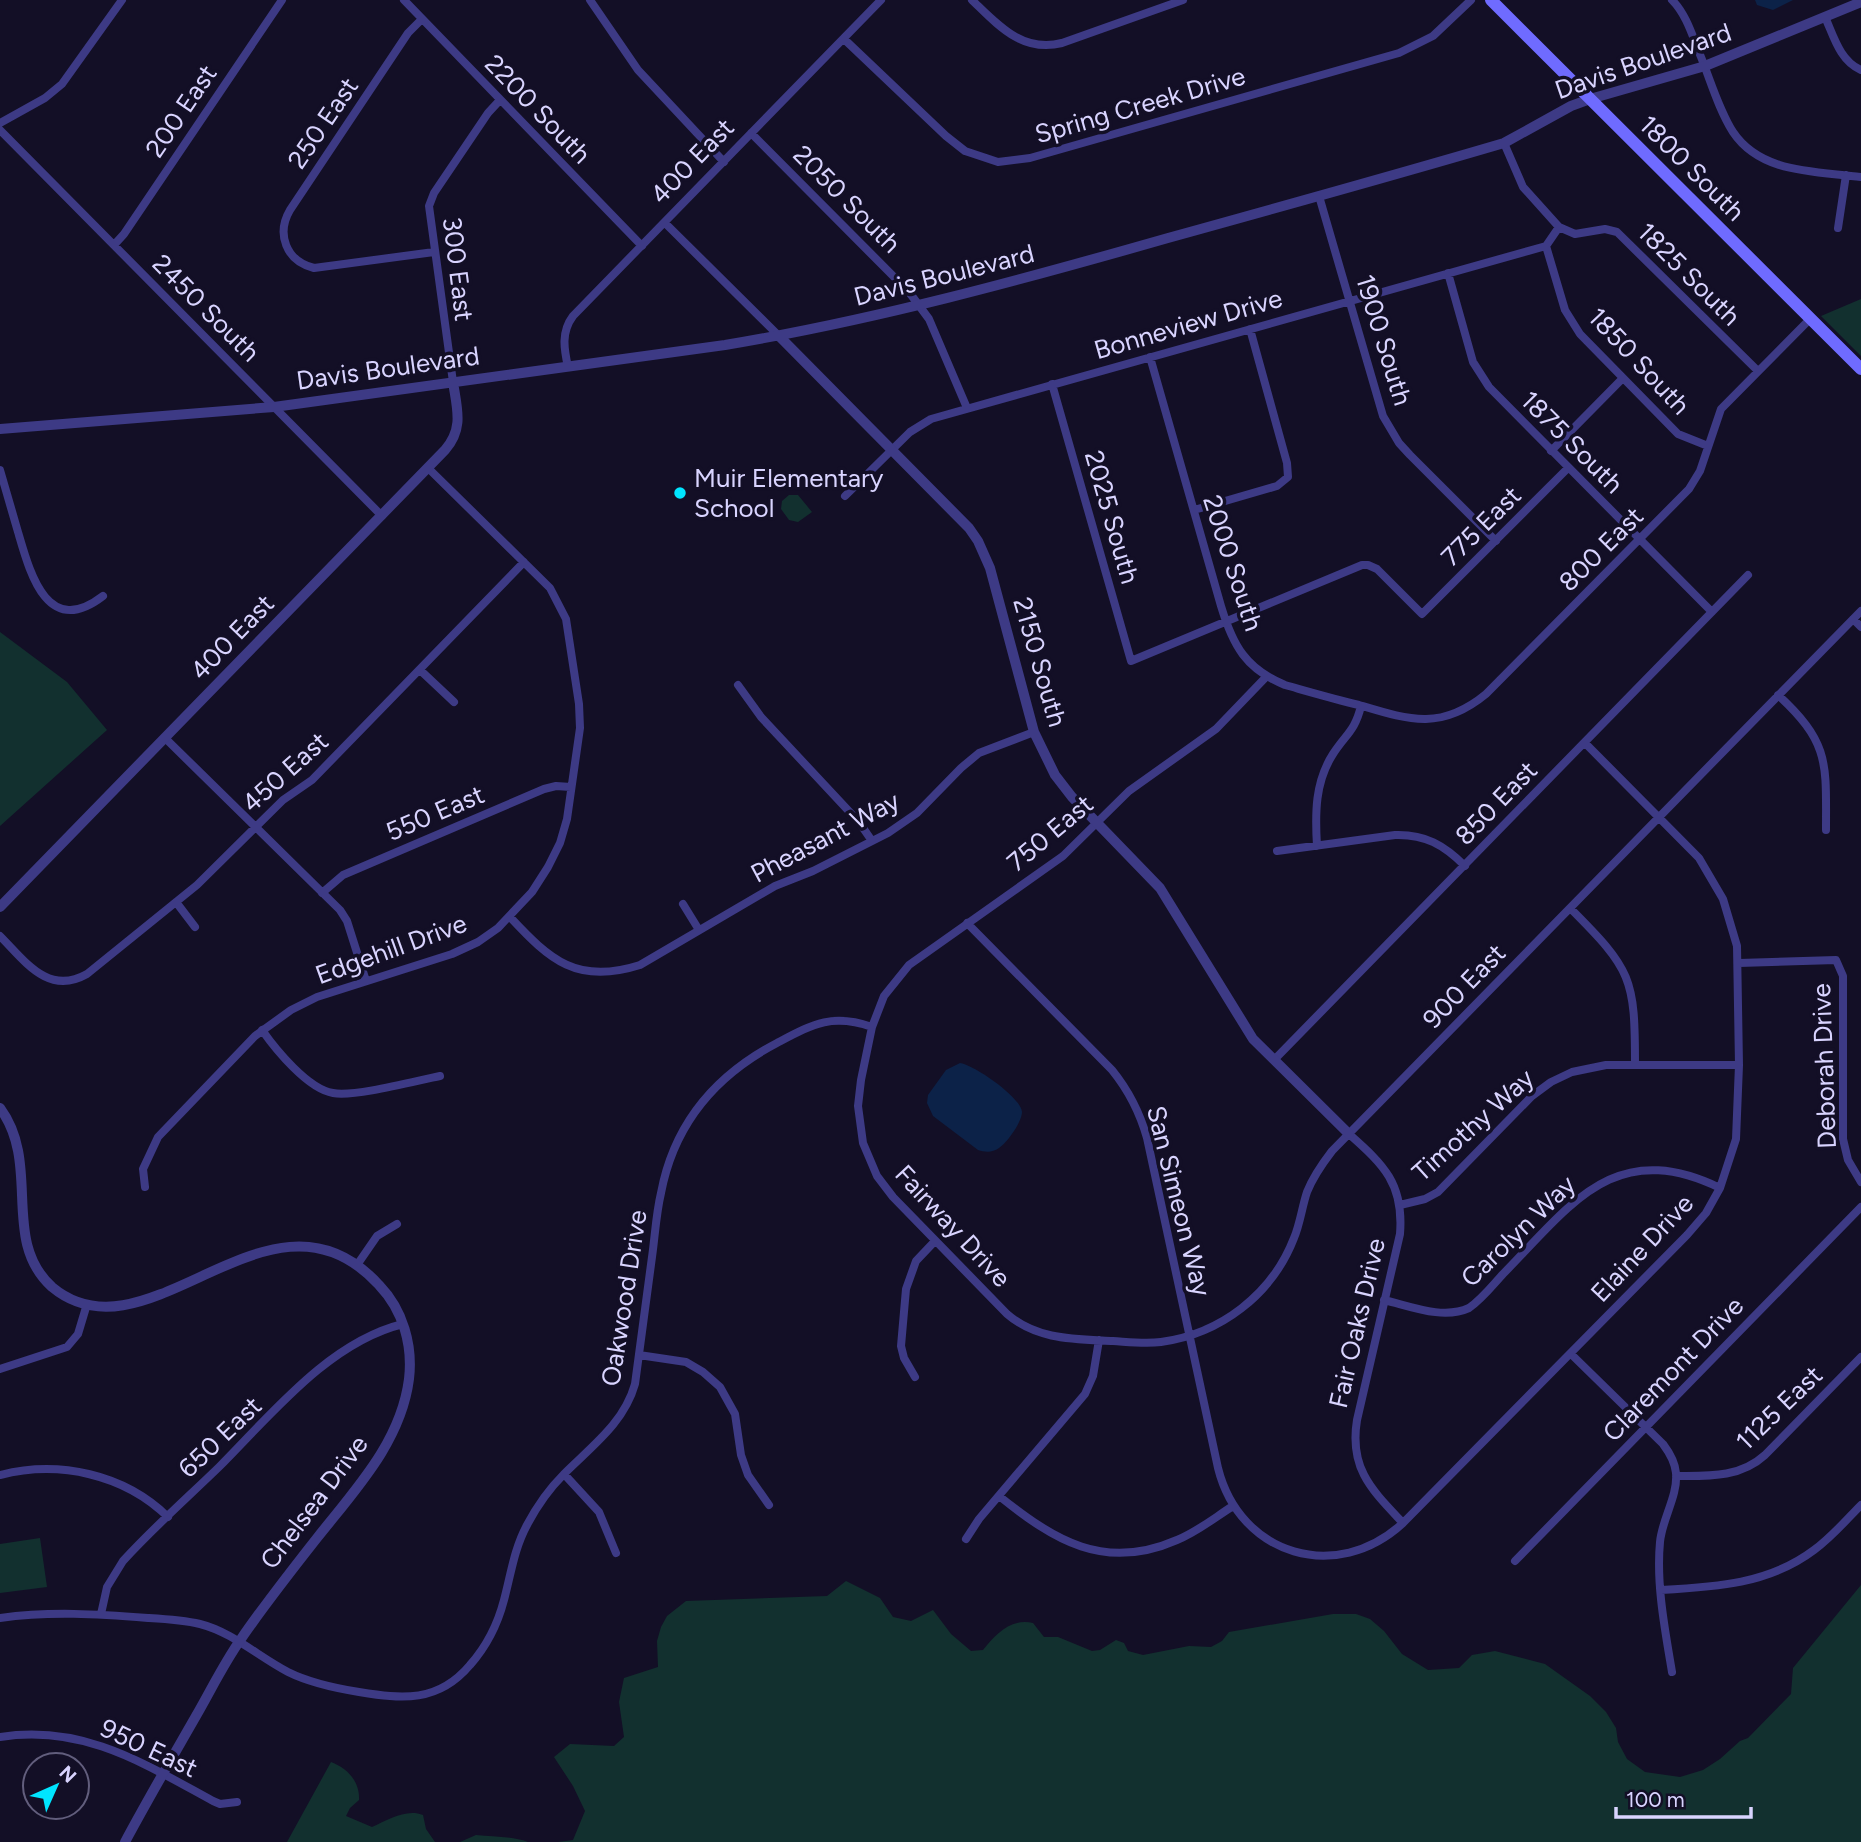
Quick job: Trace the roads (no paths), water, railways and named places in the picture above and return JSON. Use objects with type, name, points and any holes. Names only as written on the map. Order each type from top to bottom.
[{"type":"main road","name":"1800 South","points":[[1491,0],[1861,369]]},
{"type":"street","points":[[0,123],[62,84],[121,0]]},
{"type":"street","name":"200 East","points":[[114,245],[282,0]]},
{"type":"street","name":"2200 South","points":[[404,0],[642,246]]},
{"type":"street","points":[[590,0],[638,70],[724,162]]},
{"type":"street","name":"400 East","points":[[568,367],[564,338],[568,323],[881,0]]},
{"type":"street","points":[[972,0],[1009,34],[1025,43],[1041,45],[1062,43],[1183,0]]},
{"type":"street","name":"Spring Creek Drive","points":[[844,39],[955,144],[987,160],[1009,162],[1399,53],[1433,36],[1471,0]]},
{"type":"street","points":[[1672,0],[1684,16],[1729,124],[1739,140],[1753,153],[1778,165],[1861,177]]},
{"type":"street","name":"Davis Boulevard","points":[[0,429],[274,407],[779,336],[920,306],[1504,143],[1571,106],[1705,66],[1861,2]]},
{"type":"street","points":[[1825,17],[1842,54],[1861,70]]},
{"type":"street","name":"250 East","points":[[422,19],[408,33],[287,216],[283,227],[284,240],[294,257],[308,266],[325,268],[434,252]]},
{"type":"street","name":"300 East","points":[[453,382],[429,211],[432,197],[488,113],[500,100]]},
{"type":"street","name":"2450 South","points":[[0,130],[382,516]]},
{"type":"street","name":"2050 South","points":[[751,133],[896,277],[920,306],[929,319],[967,408]]},
{"type":"street","points":[[1504,143],[1522,187],[1559,227],[1546,246]]},
{"type":"street","points":[[1838,228],[1846,175]]},
{"type":"street","name":"1900 South","points":[[1319,196],[1377,401],[1390,430],[1410,455],[1496,541]]},
{"type":"street","name":"2150 South","points":[[665,223],[958,516],[978,541],[985,554],[1034,732],[1055,775],[1160,888],[1246,1028],[1274,1060],[1349,1134]]},
{"type":"street","name":"1825 South","points":[[1559,227],[1575,234],[1605,229],[1617,232],[1758,372]]},
{"type":"street","name":"Bonneview Drive","points":[[845,496],[920,425],[967,408],[1546,246]]},
{"type":"street","name":"1850 South","points":[[1546,246],[1560,296],[1572,322],[1589,345],[1681,437],[1707,446]]},
{"type":"street","name":"1875 South","points":[[1448,273],[1471,355],[1480,375],[1498,398],[1712,612]]},
{"type":"street","name":"800 East","points":[[1361,706],[1416,720],[1449,716],[1486,694],[1694,484],[1721,409],[1811,318]]},
{"type":"street","points":[[1194,510],[1277,486],[1287,477],[1287,463],[1250,329]]},
{"type":"street","name":"2000 South","points":[[1150,356],[1226,621],[1244,658],[1266,677],[1285,685],[1361,706]]},
{"type":"street","points":[[1551,451],[1623,378]]},
{"type":"street","name":"400 East","points":[[0,907],[445,450],[457,434],[458,417],[453,382]]},
{"type":"street","name":"2025 South","points":[[1052,384],[1131,662],[1226,621]]},
{"type":"street","name":"Edgehill Drive","points":[[145,1187],[143,1168],[158,1137],[262,1030],[304,1003],[331,992],[467,948],[510,917],[532,892],[555,855],[564,831],[572,787],[580,716],[569,629],[557,598],[428,468]]},
{"type":"street","name":"775 East","points":[[1226,621],[1368,565],[1377,569],[1422,614],[1568,468]]},
{"type":"street","points":[[0,470],[33,580],[42,594],[55,605],[71,609],[86,607],[103,596]]},
{"type":"street","name":"450 East","points":[[0,936],[41,975],[52,980],[69,981],[87,974],[208,876],[283,800],[312,780],[524,562]]},
{"type":"street","name":"850 East","points":[[1274,1060],[1748,575]]},
{"type":"street","name":"900 East","points":[[1099,1340],[1154,1342],[1189,1335],[1215,1325],[1236,1312],[1271,1279],[1294,1238],[1307,1193],[1315,1176],[1332,1151],[1861,611]]},
{"type":"street","points":[[1853,619],[1861,627]]},
{"type":"street","points":[[419,670],[454,702]]},
{"type":"street","name":"750 East","points":[[872,1027],[884,996],[900,974],[1063,856],[1129,791],[1216,729],[1266,677]]},
{"type":"street","points":[[738,685],[761,717],[859,822],[872,841]]},
{"type":"street","points":[[1779,695],[1805,722],[1822,750],[1826,773],[1826,830]]},
{"type":"street","points":[[1317,846],[1318,789],[1331,757],[1356,724],[1361,706]]},
{"type":"street","name":"Pheasant Way","points":[[510,917],[536,944],[565,965],[590,971],[615,971],[640,965],[775,886],[813,871],[888,833],[917,813],[979,753],[1034,732]]},
{"type":"street","points":[[165,738],[340,910],[347,921],[366,981]]},
{"type":"street","name":"Elaine Drive","points":[[1233,1507],[1264,1538],[1292,1551],[1337,1555],[1364,1548],[1385,1538],[1404,1523],[1692,1230],[1706,1213],[1720,1188],[1736,1139],[1739,963],[1731,922],[1716,884],[1690,847],[1585,743]]},
{"type":"street","name":"550 East","points":[[323,893],[343,875],[544,789],[556,786],[572,787]]},
{"type":"street","points":[[1277,851],[1410,835],[1440,844],[1465,866]]},
{"type":"street","points":[[176,902],[195,927]]},
{"type":"street","points":[[683,904],[699,930]]},
{"type":"street","points":[[1570,908],[1614,953],[1628,978],[1635,1007],[1636,1065]]},
{"type":"street","name":"San Simeon Way","points":[[967,923],[1112,1070],[1132,1098],[1147,1138],[1220,1478],[1233,1507]]},
{"type":"street","name":"Deborah Drive","points":[[1739,963],[1836,960],[1839,964],[1843,976],[1843,1139],[1848,1160],[1861,1182]]},
{"type":"street","name":"Oakwood Drive","points":[[0,1618],[54,1613],[101,1614],[201,1624],[219,1630],[290,1673],[337,1689],[406,1698],[446,1686],[470,1665],[488,1638],[501,1609],[520,1539],[536,1508],[625,1411],[635,1384],[660,1194],[671,1156],[697,1109],[719,1083],[741,1064],[806,1028],[825,1021],[842,1019],[872,1027]]},
{"type":"street","name":"Fairway Drive","points":[[872,1027],[859,1093],[859,1118],[863,1143],[885,1187],[935,1241],[1022,1326],[1049,1336],[1099,1340]]},
{"type":"street","points":[[262,1030],[273,1046],[313,1084],[330,1093],[349,1093],[440,1076]]},
{"type":"street","name":"Timothy Way","points":[[1400,1205],[1425,1199],[1438,1192],[1532,1096],[1551,1082],[1583,1069],[1636,1065],[1739,1065]]},
{"type":"street","name":"Chelsea Drive","points":[[0,1108],[14,1133],[19,1154],[22,1227],[29,1255],[37,1270],[55,1289],[87,1304],[107,1308],[130,1305],[254,1253],[274,1248],[314,1248],[357,1265],[384,1290],[403,1324],[410,1356],[404,1403],[389,1440],[366,1476],[239,1642],[125,1842]]},
{"type":"street","name":"Fair Oaks Drive","points":[[1349,1134],[1392,1179],[1400,1205],[1400,1234],[1357,1420],[1355,1447],[1361,1473],[1367,1484],[1404,1523]]},
{"type":"street","name":"Carolyn Way","points":[[1384,1300],[1440,1312],[1469,1308],[1581,1196],[1615,1176],[1658,1170],[1703,1180],[1720,1188]]},
{"type":"street","name":"Claremont Drive","points":[[1514,1561],[1861,1207]]},
{"type":"street","points":[[357,1265],[377,1236],[397,1224]]},
{"type":"street","points":[[915,1377],[904,1358],[901,1346],[906,1289],[916,1261],[935,1241]]},
{"type":"street","points":[[0,1369],[66,1347],[78,1334],[87,1304]]},
{"type":"street","name":"650 East","points":[[101,1614],[105,1593],[115,1572],[133,1550],[330,1360],[364,1338],[403,1324]]},
{"type":"street","points":[[966,1539],[1085,1394],[1093,1376],[1099,1340]]},
{"type":"street","points":[[1571,1354],[1668,1451],[1676,1476],[1660,1539],[1661,1590],[1672,1672]]},
{"type":"street","points":[[639,1355],[686,1362],[704,1372],[720,1387],[735,1414],[741,1455],[748,1475],[769,1505]]},
{"type":"street","name":"1125 East","points":[[1676,1476],[1730,1474],[1749,1467],[1765,1455],[1861,1357]]},
{"type":"street","points":[[0,1475],[43,1469],[91,1474],[137,1493],[168,1517]]},
{"type":"street","points":[[564,1475],[599,1512],[616,1553]]},
{"type":"street","points":[[999,1496],[1033,1523],[1059,1539],[1087,1549],[1114,1552],[1139,1551],[1174,1542],[1233,1507]]},
{"type":"street","points":[[1661,1590],[1741,1583],[1779,1571],[1813,1551],[1861,1505]]},
{"type":"street","name":"950 East","points":[[0,1737],[43,1735],[80,1740],[126,1754],[212,1801],[220,1804],[237,1802]]},
{"type":"water","points":[[1755,0],[1793,0],[1773,10],[1757,5]]},
{"type":"water","points":[[960,1063],[975,1069],[1006,1090],[1020,1106],[1022,1112],[1017,1126],[1006,1142],[994,1151],[978,1150],[933,1116],[927,1103],[928,1095],[946,1070]]},
{"type":"place","name":"Muir Elementary School","points":[[680,493]]}]
